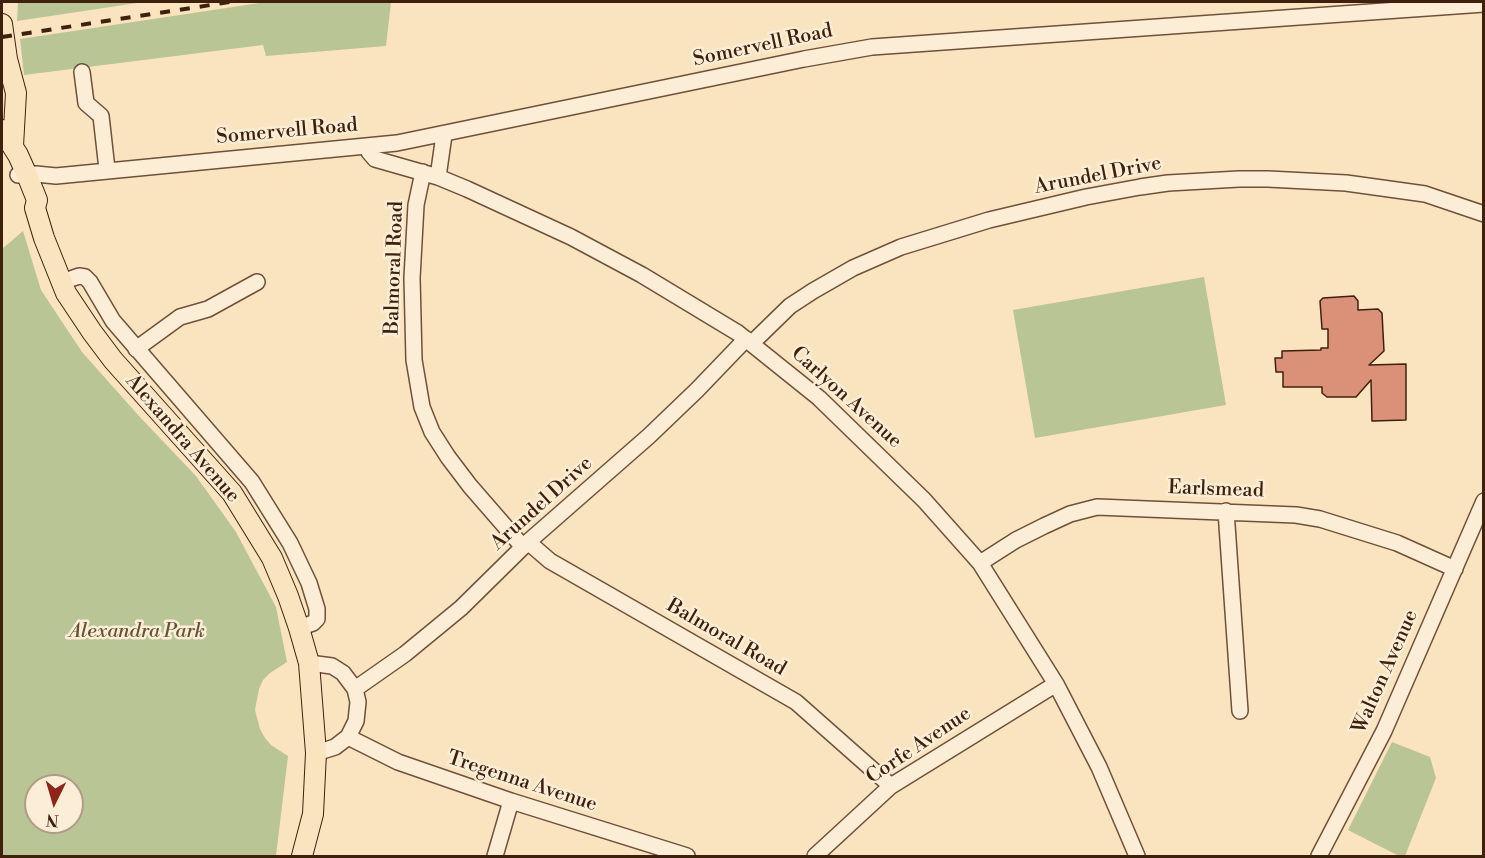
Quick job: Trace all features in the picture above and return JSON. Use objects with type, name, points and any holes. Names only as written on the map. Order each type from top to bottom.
[{"type":"main road","points":[[2,24],[7,59],[6,77],[2,89]]},
{"type":"main road","points":[[5,142],[16,103],[12,73],[7,59]]},
{"type":"main road","name":"Alexandra Avenue","points":[[5,142],[28,187],[44,238],[66,293],[113,360],[232,493],[272,558],[299,628],[309,663],[316,753],[313,814],[302,856]]},
{"type":"street","name":"Somervell Road","points":[[28,187],[56,176],[107,169],[397,143],[872,47],[1484,4]]},
{"type":"street","points":[[82,72],[86,103],[101,117],[107,169]]},
{"type":"street","name":"Balmoral Road","points":[[444,135],[415,216],[412,278],[414,360],[422,407],[432,432],[447,457],[477,494],[526,544],[550,561],[796,702],[891,786]]},
{"type":"street","name":"Carlyon Avenue","points":[[367,146],[375,159],[430,174],[571,237],[642,275],[749,341],[819,398],[924,500],[980,563],[1056,684],[1099,767],[1137,856]]},
{"type":"street","name":"Arundel Drive","points":[[355,689],[395,662],[441,626],[526,544],[649,436],[775,319],[805,296],[853,268],[885,254],[933,236],[989,220],[1107,193],[1168,183],[1206,180],[1268,179],[1337,182],[1390,188],[1425,194],[1484,214]]},
{"type":"street","points":[[62,282],[79,276],[85,277],[113,321],[252,482],[302,565],[317,609],[317,619],[299,628]]},
{"type":"street","points":[[136,349],[180,317],[208,309],[257,282]]},
{"type":"street","name":"Walton Avenue","points":[[1319,856],[1384,731],[1484,501]]},
{"type":"street","name":"Earlsmead","points":[[980,563],[1035,530],[1070,514],[1097,507],[1226,511],[1296,515],[1320,519],[1397,543],[1455,569]]},
{"type":"street","points":[[1226,511],[1240,711]]},
{"type":"street","points":[[309,663],[332,666],[343,673],[355,689],[358,702],[358,713],[348,737],[335,747],[316,753]]},
{"type":"street","name":"Corfe Avenue","points":[[815,856],[891,786],[1056,684]]},
{"type":"street","name":"Tregenna Avenue","points":[[348,737],[398,762],[511,801],[687,856]]},
{"type":"street","points":[[495,856],[511,801]]},
{"type":"green space","points":[[18,2],[144,2],[17,21]]},
{"type":"green space","points":[[266,2],[391,2],[386,46],[266,56],[263,45],[24,75],[20,39]]},
{"type":"green space","name":"Alexandra Park","points":[[23,231],[41,290],[82,352],[196,476],[236,532],[276,607],[287,662],[263,680],[255,710],[265,738],[271,745],[288,756],[276,856],[2,856],[2,249]]},
{"type":"green space","points":[[1204,277],[1226,405],[1035,438],[1013,310]]},
{"type":"green space","points":[[1392,742],[1430,757],[1436,778],[1405,856],[1399,856],[1348,830]]},
{"type":"building","points":[[1354,296],[1358,301],[1358,310],[1378,309],[1382,313],[1384,351],[1369,365],[1406,364],[1406,420],[1372,421],[1371,380],[1356,397],[1327,397],[1322,393],[1322,387],[1283,387],[1283,372],[1276,372],[1275,358],[1282,358],[1282,351],[1328,348],[1328,329],[1322,329],[1320,301],[1323,298]]},
{"type":"railway","points":[[2,37],[230,2]]}]
